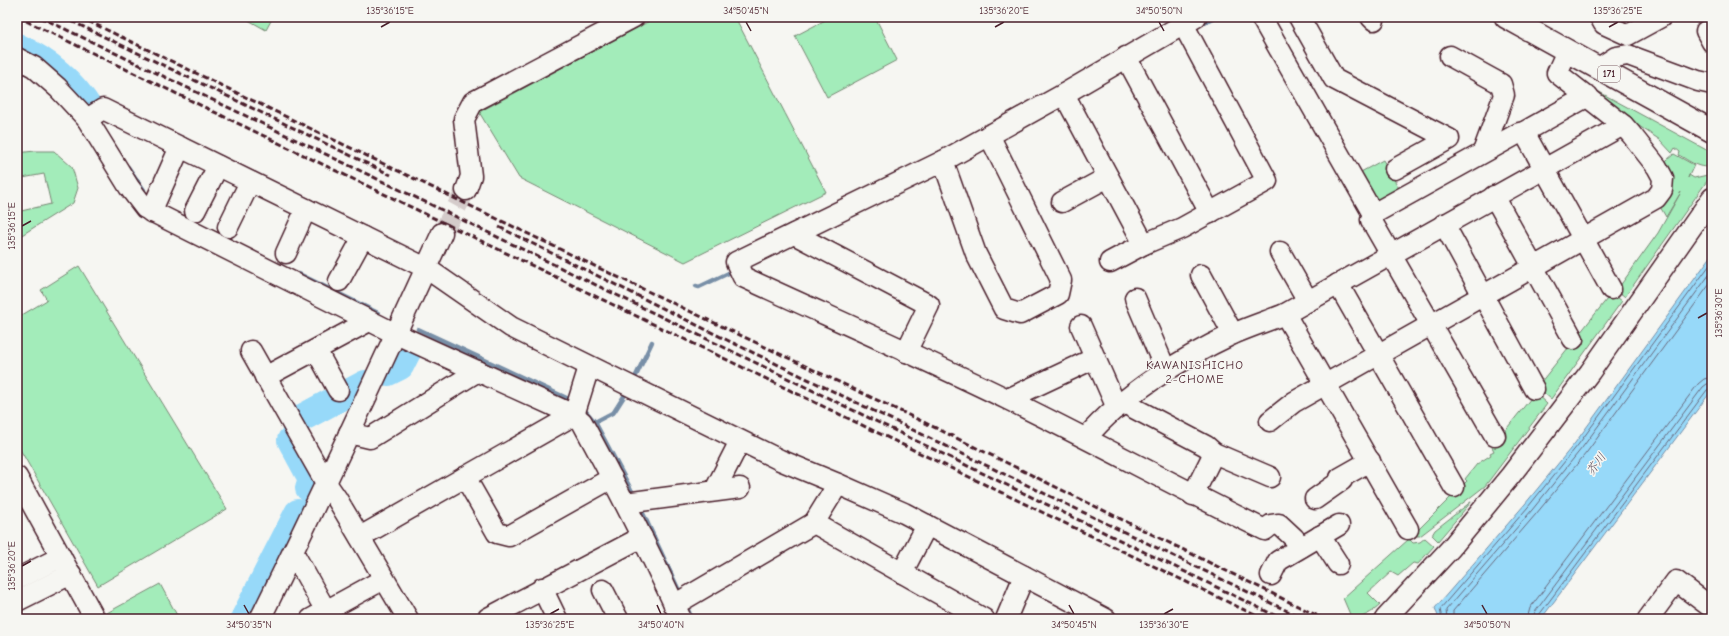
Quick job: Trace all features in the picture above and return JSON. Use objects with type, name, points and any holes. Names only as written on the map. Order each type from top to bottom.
[{"type":"highway","name":"171","points":[[1506,17],[1712,131]]},
{"type":"street","points":[[466,190],[471,176],[464,119],[473,102],[634,17]]},
{"type":"street","points":[[1261,17],[1374,214]]},
{"type":"street","points":[[1299,17],[1334,79],[1449,138],[1395,169]]},
{"type":"street","points":[[1600,17],[1604,24],[1628,35],[1661,17]]},
{"type":"street","points":[[1110,262],[1144,244],[1182,228],[1267,181],[1188,26],[1126,57],[1064,94],[943,161],[736,262],[743,277],[1008,399],[1086,438],[1193,495],[1265,530],[1271,525],[1279,524],[1301,547]]},
{"type":"street","points":[[1270,421],[1285,408],[1325,384],[1656,198],[1662,190],[1664,184],[1663,178],[1657,167],[1623,125],[1557,73],[1567,51]]},
{"type":"street","points":[[1599,68],[1616,57],[1628,55],[1698,81],[1712,84]]},
{"type":"street","points":[[1450,56],[1501,84],[1504,95],[1483,152]]},
{"type":"street","points":[[1126,57],[1210,213]]},
{"type":"street","points":[[17,58],[34,67],[87,119],[129,187],[144,208],[396,334],[574,415],[582,422],[679,610],[814,523],[838,484]]},
{"type":"street","points":[[1064,94],[1144,244]]},
{"type":"street","points":[[1495,436],[1371,220],[1374,214],[1483,152],[1588,96]]},
{"type":"street","points":[[87,119],[103,109],[426,268],[511,327],[589,367],[780,460],[838,484],[927,525],[1106,619]]},
{"type":"street","points":[[1497,116],[1521,133],[1544,169],[1611,290]]},
{"type":"street","points":[[1086,438],[1134,393],[1166,371],[1233,334],[1285,314],[1623,125]]},
{"type":"street","points":[[943,161],[976,254],[1004,309],[1020,314],[1058,294],[1061,280],[989,135]]},
{"type":"street","points":[[151,212],[180,147]]},
{"type":"street","points":[[195,211],[218,166]]},
{"type":"street","points":[[1062,202],[1108,177]]},
{"type":"street","points":[[228,227],[250,182]]},
{"type":"street","points":[[1494,196],[1573,339]]},
{"type":"street","points":[[1385,619],[1446,553],[1511,475],[1590,372],[1712,198]]},
{"type":"street","points":[[286,253],[306,209]]},
{"type":"street","points":[[1444,224],[1534,389]]},
{"type":"street","points":[[260,619],[326,483],[442,233]]},
{"type":"street","points":[[794,234],[929,305],[906,352]]},
{"type":"street","points":[[339,281],[363,237]]},
{"type":"street","points":[[1280,252],[1308,301]]},
{"type":"street","points":[[1201,275],[1233,334]]},
{"type":"street","points":[[1338,284],[1454,487]]},
{"type":"street","points":[[1135,298],[1166,371]]},
{"type":"street","points":[[1285,314],[1408,528]]},
{"type":"street","points":[[265,377],[370,321]]},
{"type":"street","points":[[1081,326],[1095,358],[1120,406],[1206,446],[1214,453],[1270,477]]},
{"type":"street","points":[[316,350],[338,390]]},
{"type":"street","points":[[250,351],[326,483],[360,537],[408,619]]},
{"type":"street","points":[[1008,399],[1095,358]]},
{"type":"street","points":[[360,537],[574,415],[589,367]]},
{"type":"street","points":[[349,434],[370,438],[478,371]]},
{"type":"street","points":[[715,490],[740,441]]},
{"type":"street","points":[[1193,495],[1214,453]]},
{"type":"street","points":[[1315,499],[1342,480],[1340,478],[1370,461]]},
{"type":"street","points":[[465,477],[497,533],[509,536],[612,478]]},
{"type":"street","points":[[18,481],[95,619]]},
{"type":"street","points":[[625,503],[715,490],[740,488]]},
{"type":"street","points":[[814,523],[984,619]]},
{"type":"street","points":[[902,572],[927,525]]},
{"type":"street","points":[[1271,575],[1278,561],[1339,525]]},
{"type":"street","points":[[1320,536],[1338,564]]},
{"type":"street","points":[[489,619],[488,618],[542,588],[642,537]]},
{"type":"street","points":[[293,552],[319,615],[384,579]]},
{"type":"street","points":[[17,579],[61,557]]},
{"type":"street","points":[[17,601],[70,574]]},
{"type":"street","points":[[1006,619],[1024,576]]},
{"type":"street","points":[[1648,619],[1676,581],[1712,608]]},
{"type":"street","points":[[542,588],[557,619]]},
{"type":"street","points":[[603,590],[618,619]]},
{"type":"green space","points":[[243,17],[273,17],[266,30]]},
{"type":"green space","points":[[657,17],[735,17],[826,192],[685,262],[519,178],[479,112]]},
{"type":"green space","points":[[831,17],[875,17],[897,60],[827,97],[795,36]]},
{"type":"green space","points":[[1579,81],[1712,153],[1712,165],[1703,167],[1699,166],[1679,155],[1680,152],[1675,148],[1672,153],[1660,140],[1639,126],[1637,127]]},
{"type":"green space","points":[[54,151],[72,167],[78,188],[73,203],[17,238],[17,212],[51,204],[44,174],[17,179],[17,153]]},
{"type":"green space","points":[[1674,154],[1694,165],[1689,175],[1694,178],[1712,174],[1625,297],[1617,290],[1658,233],[1681,192],[1666,217],[1659,205],[1661,165]]},
{"type":"green space","points":[[1383,160],[1400,190],[1382,200],[1373,198],[1359,173]]},
{"type":"green space","points":[[79,266],[227,509],[98,586],[17,444],[17,318],[47,300],[41,290]]},
{"type":"green space","points":[[1613,294],[1622,301],[1551,399],[1537,387],[1607,299],[1609,300]]},
{"type":"green space","points":[[1535,393],[1547,404],[1485,486],[1420,536],[1415,536],[1414,534],[1467,481],[1465,479],[1477,464],[1491,455],[1490,453],[1494,451],[1492,447]]},
{"type":"green space","points":[[1472,501],[1438,541],[1432,535],[1435,530]]},
{"type":"green space","points":[[1425,538],[1434,546],[1418,564],[1413,563],[1398,576],[1391,572],[1368,593],[1380,605],[1367,615],[1352,619],[1343,598],[1409,539],[1413,543],[1420,542]]},
{"type":"green space","points":[[160,584],[179,619],[108,619],[105,614]]},
{"type":"water","name":"芥川","points":[[1712,255],[1712,390],[1541,619],[1439,619],[1435,608],[1525,504],[1575,443]]},
{"type":"waterway","points":[[1199,25],[1214,17]]},
{"type":"waterway","points":[[17,47],[39,59],[58,73],[75,90],[90,110]]},
{"type":"waterway","points":[[128,167],[144,190]]},
{"type":"waterway","points":[[696,286],[699,287],[735,270]]},
{"type":"waterway","points":[[299,274],[378,313]]},
{"type":"waterway","points":[[418,329],[573,401]]},
{"type":"waterway","points":[[633,382],[652,342]]},
{"type":"waterway","points":[[388,372],[400,366],[410,346]]},
{"type":"waterway","points":[[296,421],[365,384]]},
{"type":"waterway","points":[[595,422],[614,412],[628,390]]},
{"type":"waterway","points":[[582,407],[595,422],[635,497]]},
{"type":"waterway","points":[[291,440],[312,479],[309,488]]},
{"type":"waterway","points":[[640,507],[681,595]]},
{"type":"waterway","points":[[244,619],[298,513]]},
{"type":"waterway","points":[[688,610],[692,619]]},
{"type":"tunnel","points":[[442,233],[466,190]]},
{"type":"railway","points":[[18,17],[1263,619]]},
{"type":"railway","points":[[40,17],[442,210],[1282,619]]},
{"type":"railway","points":[[63,17],[391,175]]},
{"type":"railway","points":[[80,17],[603,270],[938,429],[1324,619]]},
{"type":"railway","points":[[499,227],[727,340],[1304,619]]},
{"type":"district","name":"KAWANISHICHO 2-CHOME","points":[[1195,372]]}]
